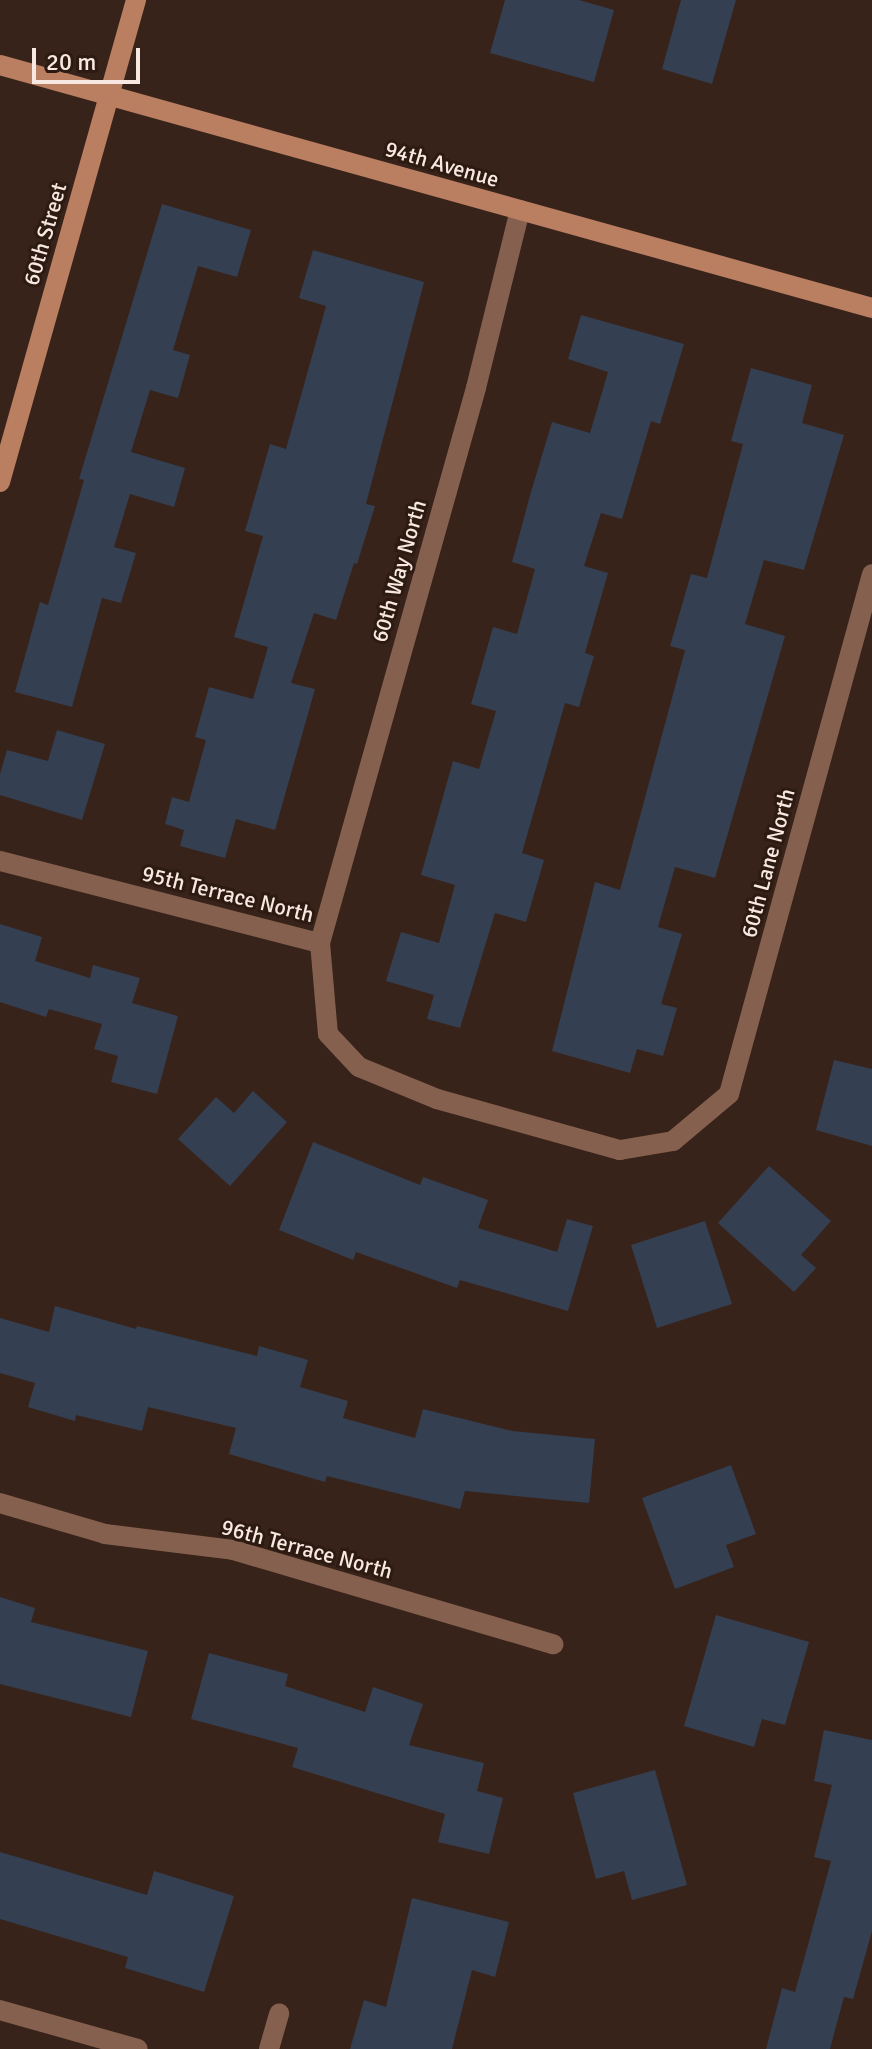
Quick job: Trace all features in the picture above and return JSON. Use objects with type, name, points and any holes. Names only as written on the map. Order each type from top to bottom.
[{"type":"street","name":"60th Street","points":[[0,482],[136,0]]},
{"type":"street","name":"94th Avenue","points":[[0,65],[872,308]]},
{"type":"street","name":"60th Way North","points":[[320,943],[476,388],[520,210]]},
{"type":"street","name":"60th Lane North","points":[[673,1141],[729,1094],[872,574]]},
{"type":"street","name":"95th Terrace North","points":[[0,861],[320,943],[328,1034],[359,1067],[437,1099],[620,1150],[673,1141]]},
{"type":"street","name":"96th Terrace North","points":[[0,1503],[105,1534],[233,1550],[553,1644]]},
{"type":"street","points":[[0,2010],[138,2049]]},
{"type":"street","points":[[269,2049],[279,2013]]},
{"type":"building","points":[[505,0],[579,0],[614,10],[594,82],[490,53]]},
{"type":"building","points":[[681,0],[736,0],[712,84],[662,69]]},
{"type":"building","points":[[162,204],[251,230],[237,277],[198,266],[173,350],[190,355],[178,398],[150,390],[131,452],[185,468],[174,507],[130,494],[114,547],[136,553],[121,603],[102,598],[72,707],[15,692],[40,602],[48,605],[84,480],[79,479]]},
{"type":"building","points":[[313,250],[424,282],[366,504],[375,506],[357,564],[354,563],[336,620],[314,613],[291,683],[315,689],[275,830],[236,819],[225,858],[180,846],[184,830],[165,824],[172,797],[189,802],[206,740],[195,737],[209,687],[253,699],[268,647],[234,637],[263,536],[245,531],[270,444],[286,449],[326,306],[299,298]]},
{"type":"building","points":[[581,315],[684,344],[660,424],[651,421],[622,519],[601,513],[584,566],[608,573],[585,653],[594,656],[579,707],[565,703],[522,853],[544,860],[526,922],[495,913],[460,1028],[427,1019],[434,995],[386,981],[401,932],[439,943],[455,885],[421,875],[453,761],[479,769],[496,711],[471,704],[493,627],[517,634],[535,569],[512,562],[531,492],[552,422],[590,433],[608,372],[568,359]]},
{"type":"building","points":[[751,368],[812,385],[802,423],[844,435],[804,570],[764,560],[745,624],[785,636],[715,878],[675,867],[658,927],[682,934],[661,1004],[677,1008],[663,1056],[637,1049],[630,1073],[552,1051],[595,882],[620,890],[685,650],[670,646],[691,574],[707,578],[743,444],[731,441]]},
{"type":"building","points":[[57,730],[105,744],[82,820],[0,795],[0,774],[7,750],[48,761]]},
{"type":"building","points":[[0,924],[42,937],[35,961],[90,978],[93,965],[140,978],[132,1003],[178,1016],[157,1094],[111,1082],[118,1056],[94,1049],[102,1024],[49,1009],[46,1017],[0,1002]]},
{"type":"building","points":[[834,1060],[872,1069],[872,1146],[816,1130]]},
{"type":"building","points":[[253,1091],[287,1122],[230,1186],[178,1139],[216,1097],[234,1113]]},
{"type":"building","points":[[313,1142],[420,1185],[423,1177],[488,1200],[478,1228],[557,1252],[567,1219],[593,1226],[568,1311],[460,1280],[457,1288],[356,1252],[353,1260],[279,1230]]},
{"type":"building","points":[[769,1166],[831,1221],[801,1255],[816,1268],[794,1292],[718,1223]]},
{"type":"building","points":[[705,1221],[732,1304],[657,1328],[631,1245]]},
{"type":"building","points":[[55,1306],[136,1329],[137,1326],[257,1356],[259,1346],[308,1360],[300,1387],[348,1401],[343,1418],[415,1438],[423,1409],[512,1431],[595,1439],[589,1503],[465,1491],[460,1509],[327,1476],[325,1482],[229,1454],[236,1428],[148,1407],[142,1431],[76,1415],[75,1421],[28,1407],[35,1383],[0,1373],[0,1318],[49,1332]]},
{"type":"building","points":[[731,1465],[756,1534],[726,1545],[734,1567],[675,1589],[642,1498]]},
{"type":"building","points":[[0,1597],[35,1608],[31,1622],[148,1651],[131,1717],[0,1684]]},
{"type":"building","points":[[716,1615],[809,1642],[785,1725],[762,1719],[754,1747],[684,1726]]},
{"type":"building","points":[[209,1653],[288,1674],[285,1686],[365,1712],[373,1687],[423,1704],[409,1745],[484,1763],[477,1791],[503,1798],[489,1854],[438,1842],[445,1814],[292,1767],[298,1748],[191,1719]]},
{"type":"building","points":[[824,1730],[872,1740],[872,1931],[853,1999],[844,1997],[830,2049],[766,2049],[782,1988],[795,1992],[831,1861],[814,1857],[832,1785],[814,1781]]},
{"type":"building","points":[[655,1770],[687,1885],[632,1900],[624,1871],[596,1879],[573,1793]]},
{"type":"building","points":[[0,1852],[147,1895],[154,1871],[234,1896],[204,1992],[125,1968],[128,1957],[0,1919]]},
{"type":"building","points":[[412,1898],[509,1922],[495,1977],[472,1970],[452,2049],[350,2049],[364,2000],[386,2007]]}]
